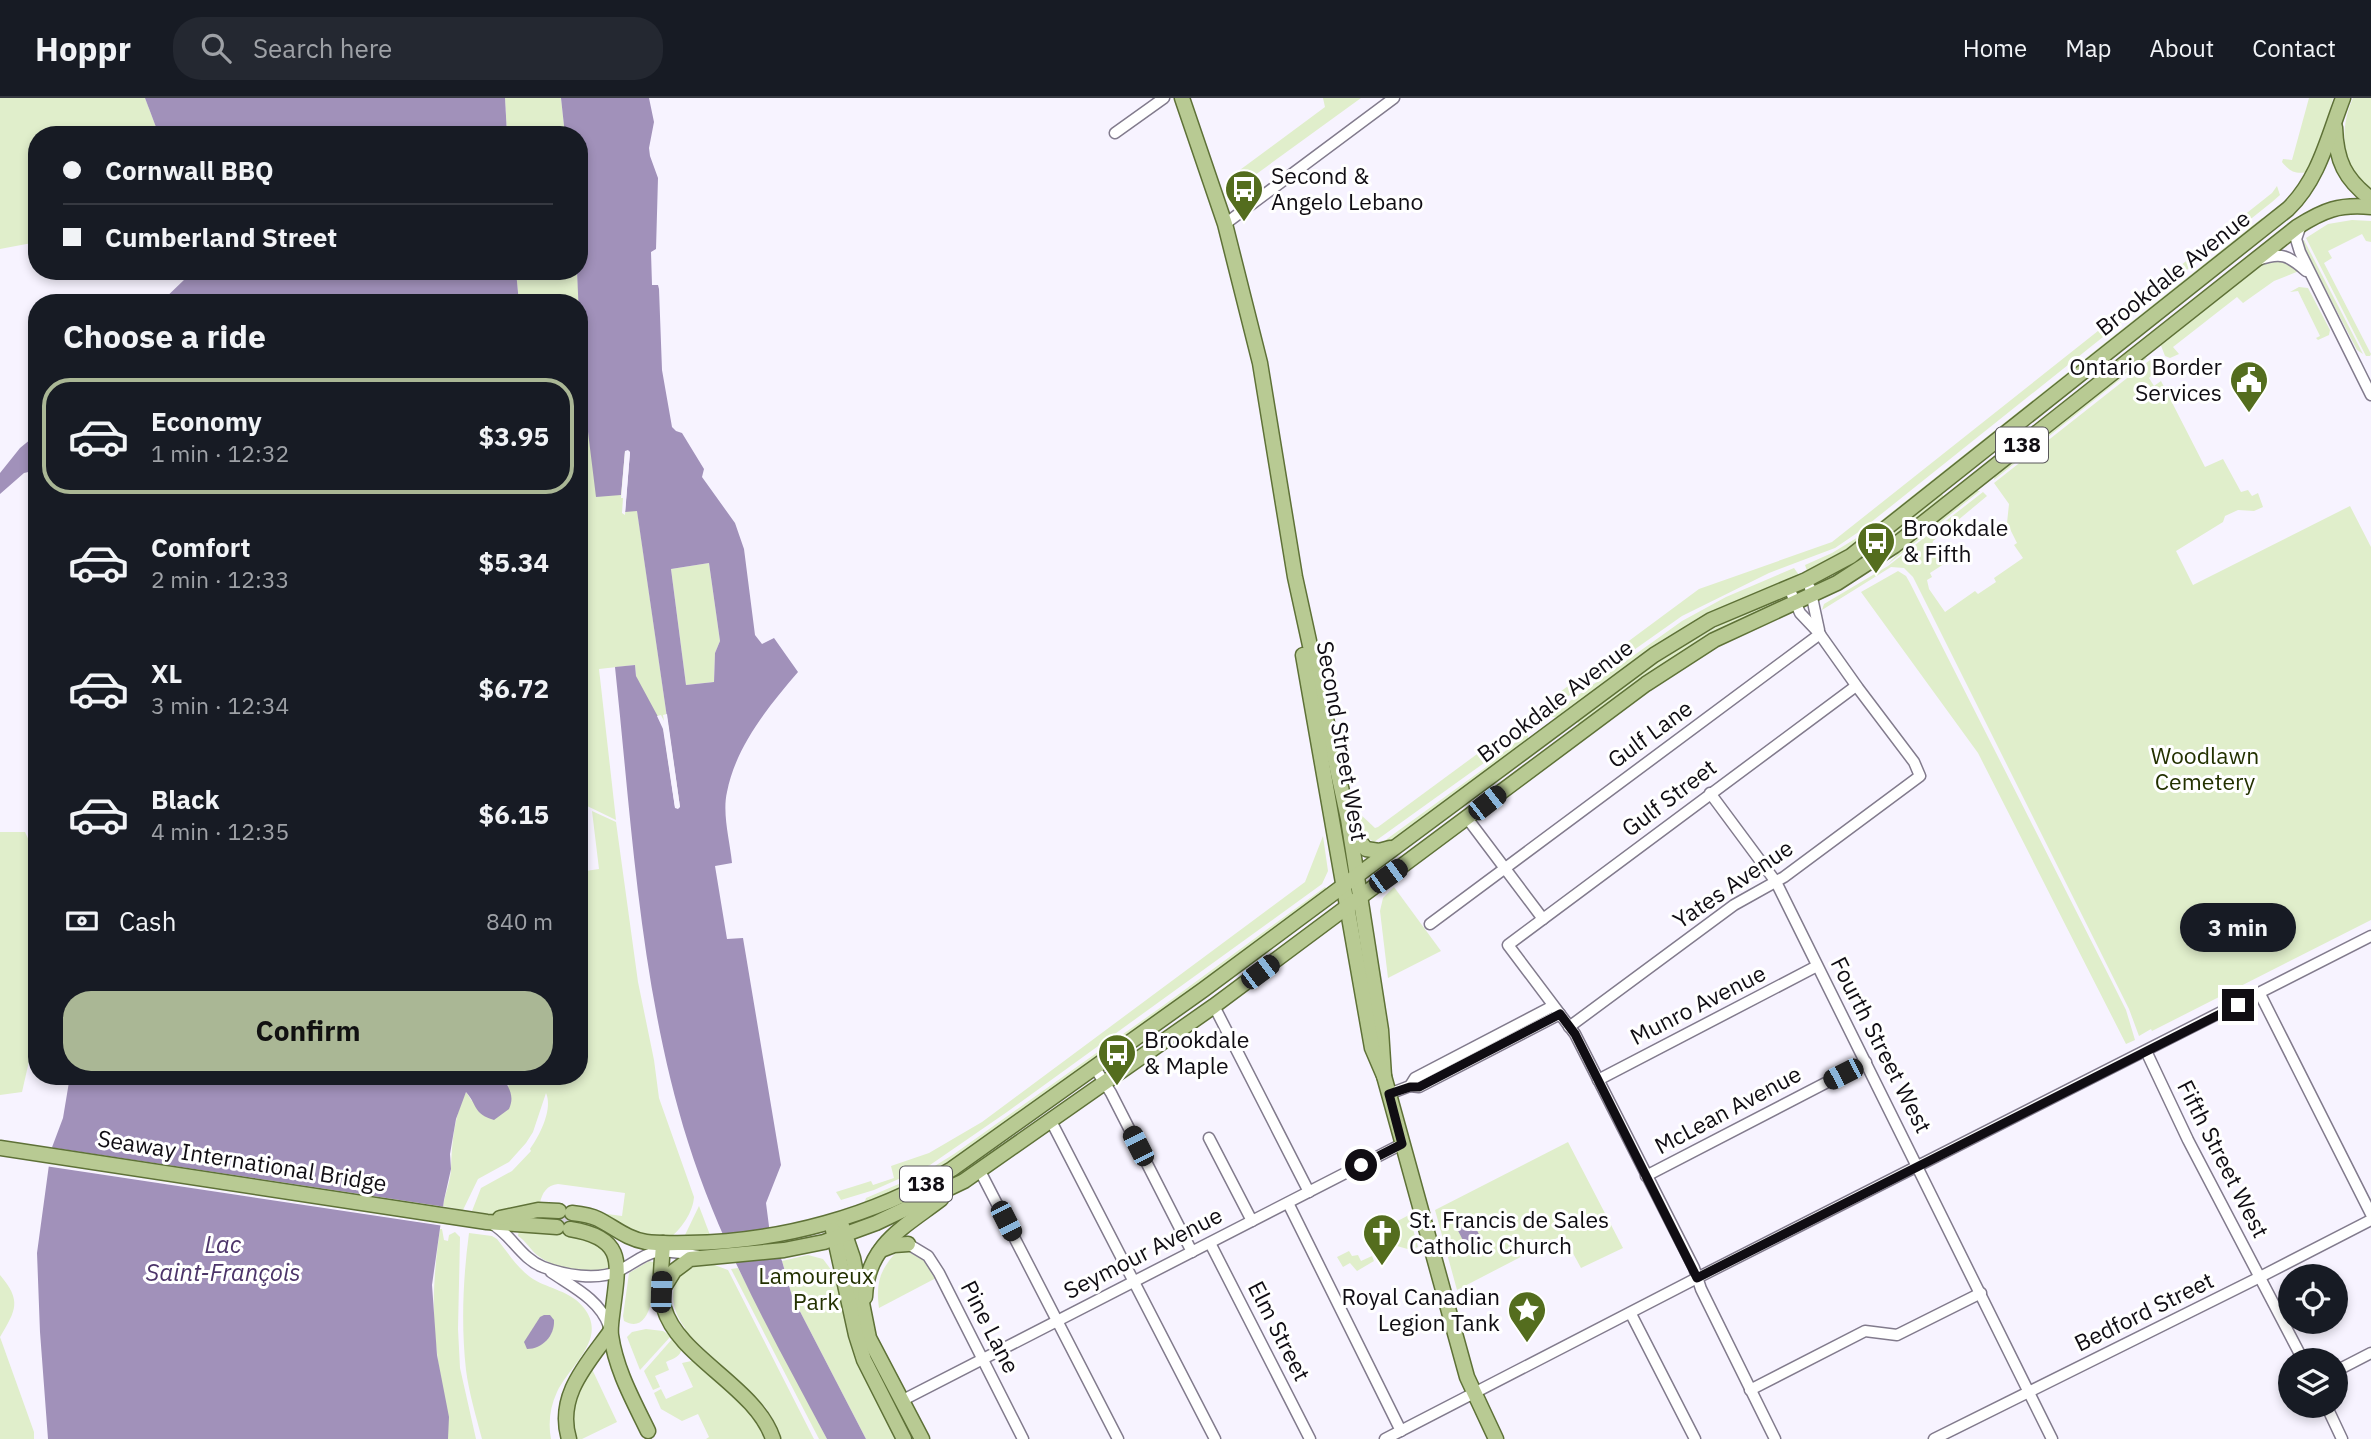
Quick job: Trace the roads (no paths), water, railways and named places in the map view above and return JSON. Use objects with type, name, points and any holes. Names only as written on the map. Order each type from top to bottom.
[{"type":"main road","name":"Second Street West","points":[[1182,98],[1225,224],[1260,363],[1295,577],[1310,703],[1348,906],[1367,1026],[1376,1059],[1384,1076],[1467,1377],[1496,1439]]},
{"type":"main road","name":"Brookdale Avenue","points":[[720,1249],[837,1219],[886,1203],[935,1179],[1095,1068],[1685,634],[1731,611],[1789,588],[1851,556],[2296,201],[2317,169],[2341,98]]},
{"type":"main road","points":[[2337,115],[2336,136],[2342,166],[2352,183],[2371,199]]},
{"type":"main road","name":"Brookdale Avenue","points":[[720,1249],[784,1250],[839,1236],[876,1223],[980,1171],[1214,1006],[1558,749],[1693,652],[1733,630],[1847,577],[1894,546],[2301,225],[2340,206],[2371,207]]},
{"type":"main road","name":"Second Street West","points":[[1295,577],[1348,819],[1381,1030],[1384,1076]]},
{"type":"main road","points":[[1541,740],[1558,749]]},
{"type":"main road","points":[[1348,819],[1354,835],[1366,849],[1379,851],[1395,847]]},
{"type":"main road","name":"Seaway International Bridge","points":[[0,1148],[486,1221],[538,1209],[564,1220]]},
{"type":"main road","points":[[864,1317],[865,1286],[870,1266],[877,1253],[890,1238],[964,1181]]},
{"type":"main road","points":[[564,1220],[595,1217],[622,1234],[663,1248],[720,1249]]},
{"type":"main road","points":[[837,1219],[833,1228],[853,1258],[864,1317],[873,1346],[922,1439]]},
{"type":"main road","points":[[564,1220],[606,1242],[616,1260],[618,1271],[610,1332],[623,1380],[648,1432]]},
{"type":"main road","points":[[839,1236],[864,1360],[904,1439]]},
{"type":"main road","points":[[877,1253],[894,1245],[908,1244]]},
{"type":"main road","points":[[663,1248],[661,1292],[668,1320],[675,1330],[757,1409],[769,1427],[773,1439]]},
{"type":"main road","points":[[661,1292],[678,1266],[720,1249]]},
{"type":"main road","points":[[569,1439],[566,1412],[574,1382],[610,1332]]},
{"type":"street","points":[[1115,133],[1164,98]]},
{"type":"street","points":[[1225,224],[1394,98]]},
{"type":"street","points":[[2301,225],[2296,242],[2371,396]]},
{"type":"street","points":[[2252,262],[2270,256],[2287,256],[2311,276]]},
{"type":"street","points":[[1806,580],[1820,634]]},
{"type":"street","points":[[1789,588],[1800,613],[1820,634],[1856,686]]},
{"type":"street","name":"Gulf Lane","points":[[1430,924],[1820,634]]},
{"type":"street","name":"Yates Avenue","points":[[1569,1027],[1734,905],[1776,882],[1920,776],[1916,764],[1856,686]]},
{"type":"street","name":"Gulf Street","points":[[1556,1010],[1508,945],[1856,686]]},
{"type":"street","name":"Fourth Street West","points":[[1710,793],[1776,882],[2052,1439]]},
{"type":"street","points":[[1467,818],[1543,919]]},
{"type":"street","points":[[1385,1439],[1697,1278],[2370,939]]},
{"type":"street","name":"Munro Avenue","points":[[1598,1080],[1817,966]]},
{"type":"street","points":[[2260,994],[2371,1217]]},
{"type":"street","points":[[1214,1006],[1309,1192]]},
{"type":"street","points":[[1389,1094],[1410,1087],[1415,1078],[1464,1058],[1556,1010],[1569,1027],[1598,1080],[1774,1439]]},
{"type":"street","name":"Fifth Street West","points":[[2146,1051],[2188,1140],[2297,1348]]},
{"type":"street","name":"McLean Avenue","points":[[1646,1176],[1866,1062]]},
{"type":"street","points":[[1095,1068],[1192,1252]]},
{"type":"street","points":[[1051,1121],[1215,1439]]},
{"type":"street","points":[[1209,1138],[1252,1221]]},
{"type":"street","name":"Seymour Avenue","points":[[903,1400],[1402,1144]]},
{"type":"street","points":[[980,1171],[1118,1439]]},
{"type":"street","points":[[1288,1203],[1401,1431]]},
{"type":"street","name":"Bedford Street","points":[[1940,1438],[2260,1278],[2371,1217]]},
{"type":"street","points":[[486,1221],[502,1230],[528,1258],[593,1301],[606,1319],[610,1332]]},
{"type":"street","name":"Elm Street","points":[[1210,1243],[1310,1439]]},
{"type":"street","name":"Pine Lane","points":[[908,1244],[928,1256],[939,1273],[1023,1439]]},
{"type":"street","points":[[542,1266],[585,1275],[608,1274],[663,1248],[705,1256]]},
{"type":"street","points":[[1750,1390],[1865,1331],[1897,1335],[1981,1293]]},
{"type":"street","points":[[1630,1314],[1695,1439]]},
{"type":"street","points":[[2348,1365],[2371,1353]]},
{"type":"street","points":[[2332,1418],[2342,1439]]},
{"type":"water","points":[[145,98],[505,98],[507,126],[156,126]]},
{"type":"water","points":[[561,98],[649,98],[654,122],[649,148],[658,178],[656,249],[651,252],[652,285],[658,285],[659,289],[662,370],[672,427],[682,433],[704,469],[702,477],[735,523],[744,549],[755,635],[762,644],[774,638],[798,672],[755,728],[731,775],[726,818],[732,863],[715,866],[727,939],[743,938],[781,1165],[766,1203],[770,1234],[782,1261],[792,1296],[866,1439],[827,1439],[769,1331],[716,1219],[688,1142],[672,1084],[648,966],[615,667],[635,665],[636,676],[663,726],[675,807],[680,807],[637,511],[625,512],[630,452],[625,451],[621,495],[596,497],[588,432],[588,294],[578,294],[577,280],[588,280],[588,126],[564,126]],"holes":[[[709,563],[720,641],[715,653],[714,682],[686,685],[671,569]]]},
{"type":"water","points":[[184,280],[517,280],[518,294],[169,294]]},
{"type":"water","points":[[28,441],[28,472],[0,494],[0,473]]},
{"type":"water","name":"Lac Saint-François","points":[[68,1085],[507,1085],[511,1104],[509,1109],[494,1120],[479,1112],[466,1092],[456,1119],[450,1154],[451,1169],[432,1285],[437,1355],[449,1417],[448,1439],[48,1439],[37,1253],[51,1150],[63,1118]]},
{"type":"water","points":[[1468,1213],[1484,1244],[1469,1252],[1453,1221]]},
{"type":"water","points":[[544,1315],[550,1315],[554,1320],[550,1336],[538,1347],[527,1349],[524,1342]]},
{"type":"tunnel","points":[[558,1219],[570,1222]]},
{"type":"place","name":"Second & Angelo Lebano","points":[[1244,223]]},
{"type":"place","name":"Ontario Border Services","points":[[2249,414]]},
{"type":"place","name":"Brookdale & Fifth","points":[[1876,575]]},
{"type":"place","name":"Brookdale & Maple","points":[[1117,1087]]},
{"type":"place","name":"St. Francis de Sales Catholic Church","points":[[1382,1267]]},
{"type":"place","name":"Royal Canadian Legion Tank","points":[[1527,1344]]},
{"type":"park label","name":"Woodlawn Cemetery","points":[[2205,769]]},
{"type":"park label","name":"Lamoureux Park","points":[[816,1289]]}]
